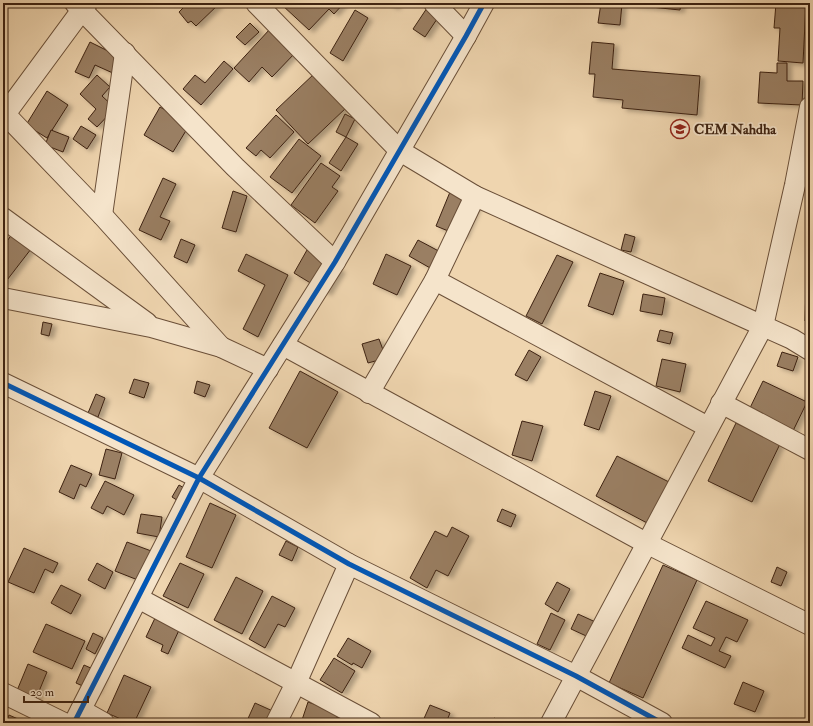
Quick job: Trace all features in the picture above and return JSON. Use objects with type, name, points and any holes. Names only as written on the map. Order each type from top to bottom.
[{"type":"street","points":[[256,3],[400,151],[475,196],[763,326],[801,339],[810,350]]},
{"type":"street","points":[[434,3],[466,36]]},
{"type":"street","points":[[104,723],[78,716],[199,478],[336,262],[484,3]]},
{"type":"street","points":[[221,347],[102,215],[4,115],[82,5],[125,53],[235,167],[336,262]]},
{"type":"street","points":[[102,215],[125,53]]},
{"type":"street","points":[[551,723],[763,326],[803,186],[810,107]]},
{"type":"street","points":[[369,393],[435,280],[475,196]]},
{"type":"street","points":[[3,218],[151,327]]},
{"type":"street","points":[[435,280],[708,427]]},
{"type":"street","points":[[3,298],[151,327],[221,347],[268,369]]},
{"type":"street","points":[[283,345],[646,543],[810,625]]},
{"type":"street","points":[[3,382],[199,478],[349,564],[576,676],[662,723]]},
{"type":"street","points":[[722,403],[810,450]]},
{"type":"street","points":[[276,723],[296,683],[349,564]]},
{"type":"street","points":[[138,598],[371,723]]},
{"type":"street","points":[[3,692],[64,723]]},
{"type":"building","points":[[188,3],[220,3],[196,26],[191,21],[188,23],[179,12]]},
{"type":"building","points":[[283,3],[344,3],[334,14],[329,9],[309,30],[282,5]]},
{"type":"building","points":[[387,3],[397,3],[395,7]]},
{"type":"building","points":[[601,3],[681,3],[680,10],[622,4],[620,25],[598,23]]},
{"type":"building","points":[[776,3],[806,3],[803,63],[778,61],[780,28],[774,28]]},
{"type":"building","points":[[427,8],[439,16],[425,37],[413,29]]},
{"type":"building","points":[[355,10],[368,18],[343,61],[330,53]]},
{"type":"building","points":[[250,23],[259,32],[245,45],[236,37]]},
{"type":"building","points":[[270,29],[296,52],[272,77],[262,67],[249,82],[234,68]]},
{"type":"building","points":[[90,42],[122,58],[115,74],[95,65],[89,78],[75,72]]},
{"type":"building","points":[[592,42],[614,44],[612,69],[700,76],[697,115],[622,108],[623,100],[593,97],[595,74],[589,74]]},
{"type":"building","points":[[224,61],[233,69],[201,105],[183,89],[195,75],[205,83]]},
{"type":"building","points":[[777,63],[787,63],[787,81],[803,81],[802,105],[758,103],[760,72],[777,73]]},
{"type":"building","points":[[315,73],[347,107],[308,144],[276,110]]},
{"type":"building","points":[[97,75],[110,87],[102,96],[115,108],[97,127],[88,119],[96,109],[80,94]]},
{"type":"building","points":[[47,91],[68,105],[47,138],[26,125]]},
{"type":"building","points":[[160,107],[190,124],[173,152],[144,135]]},
{"type":"building","points":[[345,114],[355,119],[346,137],[336,132]]},
{"type":"building","points":[[276,115],[294,132],[270,158],[261,150],[256,156],[246,148]]},
{"type":"building","points":[[81,126],[96,135],[87,149],[73,139]]},
{"type":"building","points":[[51,130],[69,137],[63,152],[45,145]]},
{"type":"building","points":[[346,137],[358,144],[341,171],[329,163]]},
{"type":"building","points":[[299,139],[321,156],[292,193],[270,177]]},
{"type":"building","points":[[321,163],[340,176],[332,187],[338,191],[315,223],[291,205]]},
{"type":"building","points":[[163,178],[176,184],[160,217],[170,221],[161,240],[139,230]]},
{"type":"building","points":[[233,191],[247,196],[236,232],[222,228]]},
{"type":"building","points":[[450,192],[478,203],[463,237],[436,226]]},
{"type":"building","points":[[12,234],[31,249],[4,284],[3,247]]},
{"type":"building","points":[[625,234],[635,237],[631,252],[621,250]]},
{"type":"building","points":[[181,239],[195,245],[187,263],[174,257]]},
{"type":"building","points":[[418,240],[448,256],[439,273],[409,256]]},
{"type":"building","points":[[307,250],[341,270],[327,293],[294,273]]},
{"type":"building","points":[[246,254],[288,275],[258,337],[243,329],[265,285],[238,271]]},
{"type":"building","points":[[386,254],[411,266],[397,295],[373,284]]},
{"type":"building","points":[[557,255],[573,262],[542,324],[526,316]]},
{"type":"building","points":[[600,273],[624,281],[613,315],[588,306]]},
{"type":"building","points":[[806,284],[810,284],[810,322],[805,321]]},
{"type":"building","points":[[643,294],[665,298],[662,315],[640,311]]},
{"type":"building","points":[[43,322],[52,324],[49,336],[41,334]]},
{"type":"building","points":[[660,330],[673,333],[670,344],[657,341]]},
{"type":"building","points":[[379,339],[386,358],[368,363],[362,344]]},
{"type":"building","points":[[529,350],[541,357],[527,381],[515,375]]},
{"type":"building","points":[[782,352],[798,357],[793,371],[777,366]]},
{"type":"building","points":[[662,359],[686,364],[680,392],[656,386]]},
{"type":"building","points":[[300,371],[338,392],[307,448],[269,428]]},
{"type":"building","points":[[134,379],[149,383],[144,398],[129,393]]},
{"type":"building","points":[[197,381],[210,385],[205,397],[194,393]]},
{"type":"building","points":[[763,381],[807,402],[792,433],[748,412]]},
{"type":"building","points":[[595,391],[611,396],[599,430],[584,425]]},
{"type":"building","points":[[96,394],[105,398],[98,417],[88,413]]},
{"type":"building","points":[[522,421],[543,426],[532,461],[512,455]]},
{"type":"building","points":[[736,423],[780,444],[752,502],[708,481]]},
{"type":"building","points":[[106,449],[122,453],[115,479],[99,475]]},
{"type":"building","points":[[617,456],[671,483],[649,524],[596,496]]},
{"type":"building","points":[[71,465],[92,474],[86,487],[80,484],[74,499],[59,492]]},
{"type":"building","points":[[105,481],[134,495],[124,515],[107,506],[103,514],[91,508]]},
{"type":"building","points":[[179,485],[191,492],[183,504],[172,497]]},
{"type":"building","points":[[210,503],[236,515],[212,568],[186,557]]},
{"type":"building","points":[[502,509],[516,515],[511,527],[497,521]]},
{"type":"building","points":[[141,514],[162,517],[159,537],[137,533]]},
{"type":"building","points":[[452,527],[469,536],[448,576],[436,570],[427,588],[410,578],[435,531],[447,537]]},
{"type":"building","points":[[286,541],[298,547],[292,561],[279,555]]},
{"type":"building","points":[[127,542],[154,552],[143,582],[115,571]]},
{"type":"building","points":[[24,548],[58,563],[53,573],[45,569],[34,593],[8,582]]},
{"type":"building","points":[[97,563],[113,572],[105,589],[88,580]]},
{"type":"building","points":[[180,563],[204,574],[188,608],[163,596]]},
{"type":"building","points":[[663,565],[697,580],[643,698],[609,683]]},
{"type":"building","points":[[777,567],[787,572],[781,586],[771,582]]},
{"type":"building","points":[[236,577],[263,591],[242,634],[214,620]]},
{"type":"building","points":[[557,582],[570,589],[558,612],[545,604]]},
{"type":"building","points":[[61,585],[81,595],[71,614],[51,603]]},
{"type":"building","points":[[272,596],[295,608],[285,627],[278,624],[265,648],[249,639]]},
{"type":"building","points":[[706,601],[748,620],[737,642],[726,637],[719,651],[731,656],[725,668],[682,648],[688,635],[711,646],[715,638],[693,628]]},
{"type":"building","points":[[551,613],[565,620],[550,650],[537,644]]},
{"type":"building","points":[[578,614],[602,625],[595,640],[571,629]]},
{"type":"building","points":[[155,618],[180,628],[168,654],[161,651],[163,645],[146,637]]},
{"type":"building","points":[[46,624],[85,641],[72,669],[33,652]]},
{"type":"building","points":[[93,633],[103,638],[95,654],[86,649]]},
{"type":"building","points":[[348,638],[371,651],[362,668],[353,663],[352,665],[337,656]]},
{"type":"building","points":[[334,658],[355,671],[342,693],[320,680]]},
{"type":"building","points":[[28,664],[47,672],[35,701],[16,693]]},
{"type":"building","points":[[84,665],[104,674],[96,692],[76,683]]},
{"type":"building","points":[[124,675],[151,687],[134,723],[130,723],[107,713]]},
{"type":"building","points":[[743,682],[764,691],[755,712],[734,704]]},
{"type":"building","points":[[308,702],[339,713],[335,723],[301,723]]},
{"type":"building","points":[[255,703],[286,717],[283,723],[246,723]]},
{"type":"building","points":[[430,705],[450,713],[446,723],[422,723]]},
{"type":"building","points":[[9,715],[18,719],[15,723],[5,723]]},
{"type":"building","points":[[494,718],[505,723],[492,723]]},
{"type":"cycle path","points":[[74,723],[199,478],[335,262],[484,3]]},
{"type":"cycle path","points":[[3,383],[199,478],[349,564],[576,676],[662,723]]},
{"type":"place","name":"CEM Nahdha","points":[[680,129]]}]
